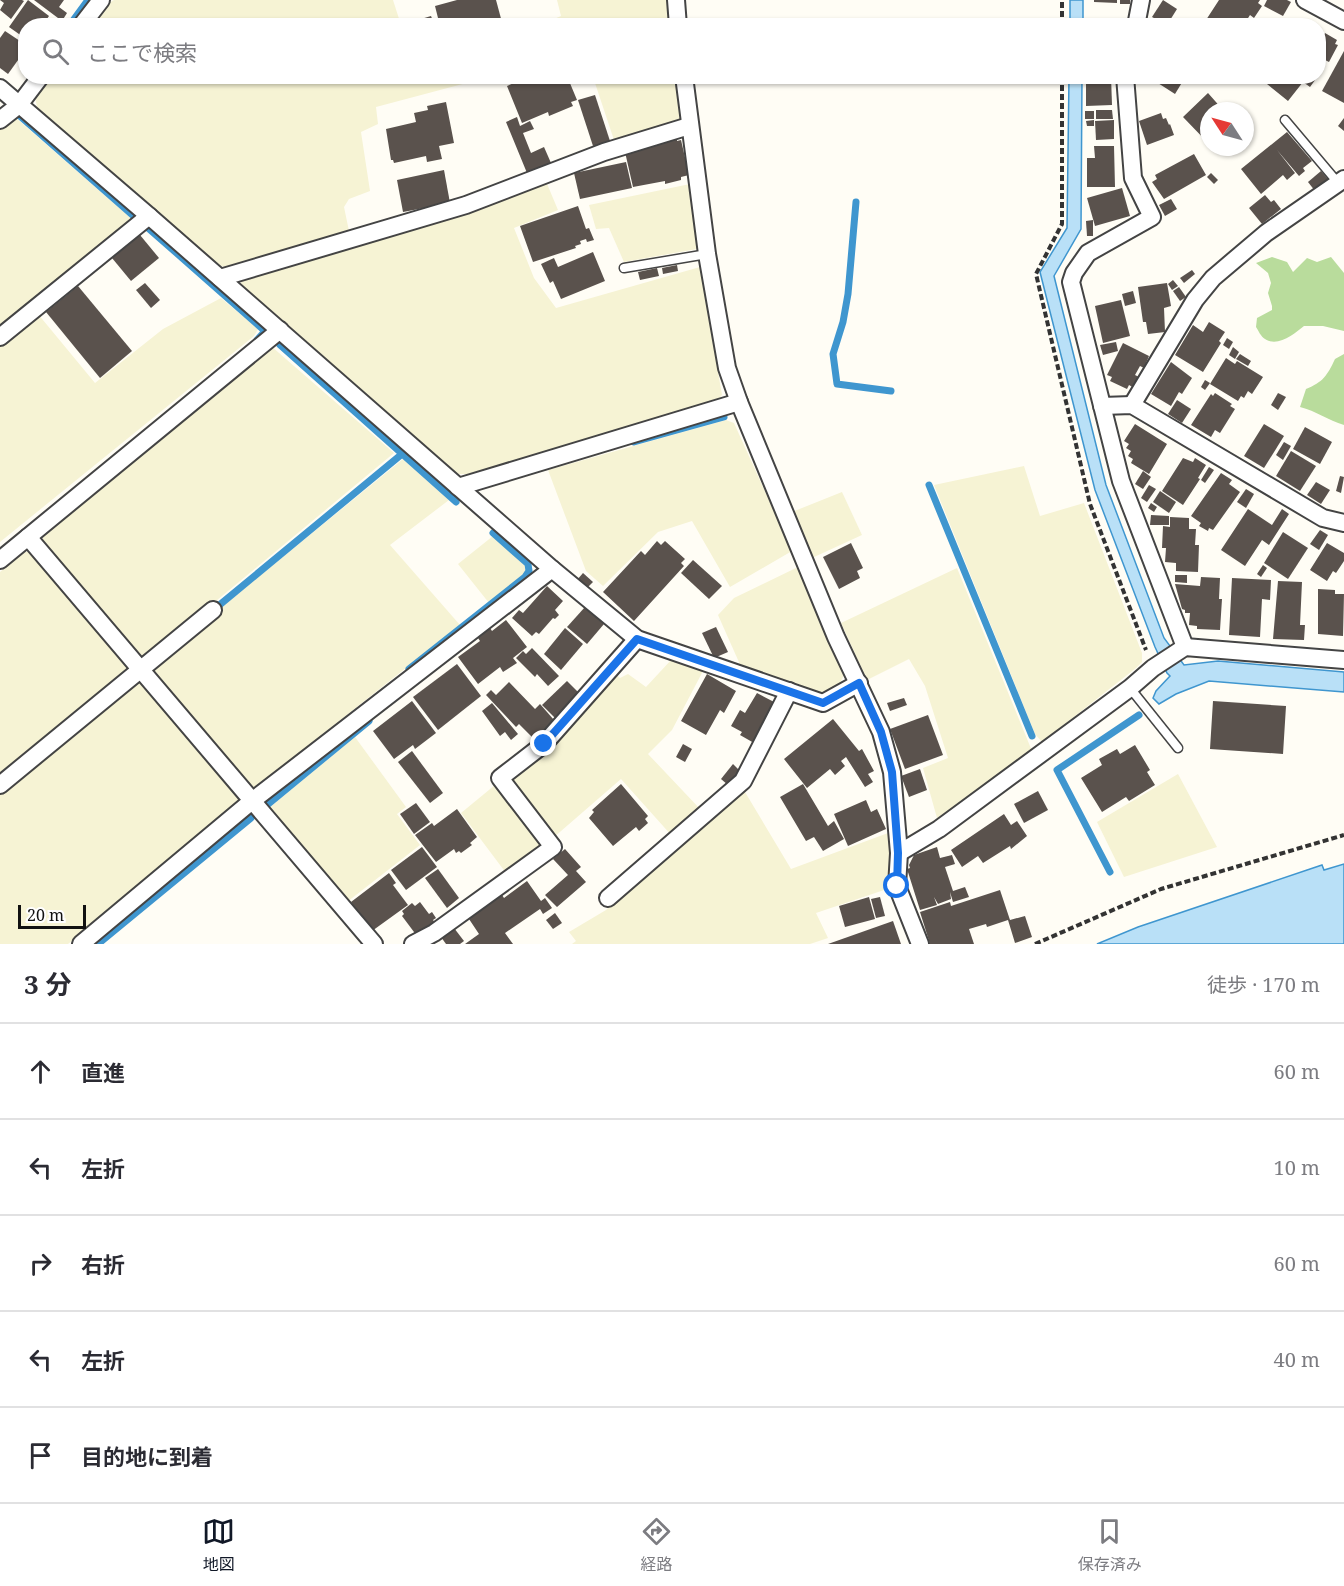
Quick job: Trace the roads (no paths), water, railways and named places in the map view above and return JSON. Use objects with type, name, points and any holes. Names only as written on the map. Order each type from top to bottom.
[{"type":"street","points":[[87,18],[101,0]]},
{"type":"street","points":[[676,0],[677,18]]},
{"type":"street","points":[[1138,18],[1141,0]]},
{"type":"street","points":[[1305,0],[1344,21]]},
{"type":"street","points":[[0,120],[19,105],[35,84]]},
{"type":"street","points":[[685,84],[707,254],[727,368],[836,638],[881,732],[892,772],[898,853],[897,886],[920,944]]},
{"type":"street","points":[[1126,84],[1133,178],[1152,217],[1088,253],[1074,273],[1071,282],[1121,481],[1182,649]]},
{"type":"street","points":[[0,88],[552,569],[637,639],[823,703],[859,683]]},
{"type":"street","points":[[220,278],[466,205],[604,153],[689,126]]},
{"type":"street","points":[[1132,405],[1195,300],[1213,278],[1266,233],[1342,182]]},
{"type":"street","points":[[0,337],[149,216]]},
{"type":"street","points":[[0,560],[280,330]]},
{"type":"street","points":[[458,487],[739,402]]},
{"type":"street","points":[[1102,406],[1132,405],[1323,518],[1344,523]]},
{"type":"street","points":[[28,537],[374,944]]},
{"type":"street","points":[[81,944],[252,801],[552,569]]},
{"type":"street","points":[[0,785],[213,610]]},
{"type":"street","points":[[413,944],[434,933],[553,847],[500,778],[544,744],[637,639]]},
{"type":"street","points":[[898,853],[939,830],[1182,649],[1344,660]]},
{"type":"street","points":[[608,898],[743,781],[789,691]]},
{"type":"lane","points":[[1285,120],[1342,182]]},
{"type":"lane","points":[[624,268],[707,254]]},
{"type":"lane","points":[[1130,688],[1178,748]]},
{"type":"water","points":[[1070,0],[1083,0],[1083,18],[1070,18]]},
{"type":"water","points":[[1069,84],[1082,84],[1081,229],[1054,276],[1106,485],[1164,638],[1184,665],[1218,661],[1344,672],[1344,692],[1209,681],[1176,694],[1159,704],[1153,698],[1156,691],[1170,676],[1155,647],[1095,490],[1040,272],[1067,228]]},
{"type":"water","points":[[1344,864],[1344,944],[1097,944],[1138,927],[1322,865],[1324,870]]},
{"type":"waterway","points":[[75,18],[88,0]]},
{"type":"waterway","points":[[20,116],[136,218]]},
{"type":"waterway","points":[[856,202],[848,294],[843,322],[833,354],[837,384],[891,391]]},
{"type":"waterway","points":[[147,227],[265,331],[257,340]]},
{"type":"waterway","points":[[280,345],[456,502]]},
{"type":"waterway","points":[[634,442],[724,417]]},
{"type":"waterway","points":[[217,607],[402,454]]},
{"type":"waterway","points":[[929,485],[1032,736]]},
{"type":"waterway","points":[[409,669],[525,577],[529,571],[528,564],[493,533]]},
{"type":"waterway","points":[[1110,872],[1057,770],[1139,715]]},
{"type":"waterway","points":[[267,805],[369,721]]},
{"type":"waterway","points":[[98,944],[251,818]]}]
